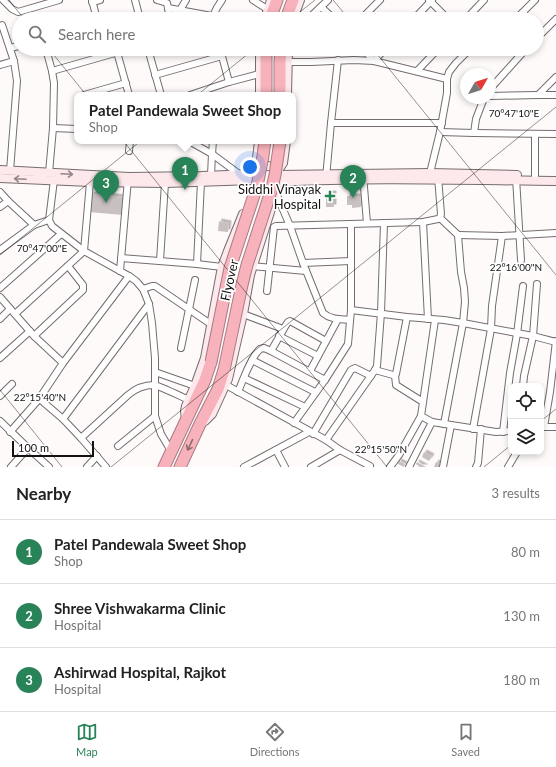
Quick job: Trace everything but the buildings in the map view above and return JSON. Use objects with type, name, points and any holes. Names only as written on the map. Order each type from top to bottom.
[{"type":"highway","points":[[270,12],[277,0]]},
{"type":"highway","points":[[289,12],[293,0]]},
{"type":"highway","points":[[266,56],[266,92]]},
{"type":"highway","points":[[280,56],[280,92]]},
{"type":"highway","name":"Flyover","points":[[164,467],[205,380],[211,362],[230,268],[257,186],[265,144]]},
{"type":"highway","name":"Flyover","points":[[180,467],[220,383],[246,265],[272,188],[280,144]]},
{"type":"main road","points":[[269,12],[271,0]]},
{"type":"main road","points":[[296,12],[300,0]]},
{"type":"main road","points":[[260,56],[260,92]]},
{"type":"main road","points":[[287,56],[287,92]]},
{"type":"main road","points":[[259,144],[256,176],[260,187],[266,189],[273,187],[277,182],[326,177],[435,175],[556,181]]},
{"type":"main road","points":[[200,424],[212,414],[226,385],[230,372],[252,266],[261,243],[283,163],[286,144]]},
{"type":"main road","points":[[186,420],[186,406],[205,358],[222,267],[260,168],[268,166],[274,169],[277,182]]},
{"type":"main road","points":[[0,170],[10,170],[90,182],[239,174],[256,176]]},
{"type":"main road","points":[[0,178],[52,176],[165,183],[201,182],[256,176]]},
{"type":"main road","points":[[516,178],[556,176]]},
{"type":"street","points":[[3,0],[12,9],[18,12],[59,0]]},
{"type":"street","points":[[95,12],[92,1],[100,0]]},
{"type":"street","points":[[135,0],[138,12]]},
{"type":"street","points":[[157,0],[167,3],[169,12]]},
{"type":"street","points":[[180,10],[186,0]]},
{"type":"street","points":[[215,12],[222,0]]},
{"type":"street","points":[[254,0],[267,12]]},
{"type":"street","points":[[316,12],[328,0]]},
{"type":"street","points":[[368,12],[380,0]]},
{"type":"street","points":[[420,12],[430,0],[441,12]]},
{"type":"street","points":[[473,12],[484,0]]},
{"type":"street","points":[[523,12],[535,0]]},
{"type":"street","points":[[322,7],[327,12]]},
{"type":"street","points":[[168,8],[188,12]]},
{"type":"street","points":[[544,28],[556,19]]},
{"type":"street","points":[[2,25],[12,54]]},
{"type":"street","points":[[10,170],[17,81],[12,56]]},
{"type":"street","points":[[48,56],[54,83],[52,176],[48,220],[61,234],[84,251],[129,276],[143,289],[149,304],[152,323],[155,372],[155,416],[160,434],[171,451]]},
{"type":"street","points":[[52,71],[94,56]]},
{"type":"street","points":[[119,56],[128,92]]},
{"type":"street","points":[[150,56],[160,92]]},
{"type":"street","points":[[155,75],[222,56],[229,82]]},
{"type":"street","points":[[369,56],[374,61]]},
{"type":"street","points":[[374,61],[379,56]]},
{"type":"street","points":[[417,71],[431,56]]},
{"type":"street","points":[[440,218],[441,214],[435,175],[440,132],[447,93],[447,79],[449,72],[463,56]]},
{"type":"street","points":[[496,82],[519,56]]},
{"type":"street","points":[[287,62],[338,60],[374,61],[447,79]]},
{"type":"street","points":[[326,177],[330,123],[338,60]]},
{"type":"street","points":[[0,66],[14,61]]},
{"type":"street","points":[[199,92],[260,74]]},
{"type":"street","points":[[538,94],[556,77]]},
{"type":"street","points":[[94,92],[126,82]]},
{"type":"street","points":[[496,96],[538,94],[556,95]]},
{"type":"street","points":[[474,133],[476,119],[482,104]]},
{"type":"street","points":[[330,123],[442,123]]},
{"type":"street","points":[[53,128],[74,129]]},
{"type":"street","points":[[440,132],[556,134]]},
{"type":"street","points":[[535,176],[536,134]]},
{"type":"street","points":[[129,151],[130,144]]},
{"type":"street","points":[[194,144],[212,154],[239,174]]},
{"type":"street","points":[[212,176],[213,144]]},
{"type":"street","points":[[363,176],[367,223]]},
{"type":"street","points":[[516,178],[521,260]]},
{"type":"street","points":[[120,271],[128,180]]},
{"type":"street","points":[[0,319],[13,311],[84,251],[90,182]]},
{"type":"street","points":[[197,264],[201,182]]},
{"type":"street","points":[[277,182],[290,226],[323,313],[338,319],[350,320]]},
{"type":"street","points":[[160,261],[165,183]]},
{"type":"street","points":[[0,192],[34,225]]},
{"type":"street","points":[[0,207],[8,201]]},
{"type":"street","points":[[267,291],[273,229],[276,226],[423,222],[440,218]]},
{"type":"street","points":[[440,218],[458,235],[465,302],[463,323],[444,424]]},
{"type":"street","points":[[0,250],[34,225],[48,220]]},
{"type":"street","points":[[423,222],[428,319]]},
{"type":"street","points":[[326,440],[377,366],[381,313],[384,223]]},
{"type":"street","points":[[294,423],[325,380],[348,344],[351,310],[351,224]]},
{"type":"street","points":[[458,235],[502,236],[556,233]]},
{"type":"street","points":[[0,288],[61,234]]},
{"type":"street","points":[[473,428],[491,329],[492,306],[502,236]]},
{"type":"street","points":[[121,258],[222,267]]},
{"type":"street","points":[[303,263],[351,261]]},
{"type":"street","points":[[0,358],[83,290],[83,285],[68,266]]},
{"type":"street","points":[[252,266],[306,271]]},
{"type":"street","points":[[10,432],[40,398],[63,364],[129,276]]},
{"type":"street","points":[[182,348],[195,280]]},
{"type":"street","points":[[523,383],[532,336],[537,284]]},
{"type":"street","points":[[143,289],[155,286],[212,324]]},
{"type":"street","points":[[503,432],[523,286]]},
{"type":"street","points":[[0,297],[32,333],[63,364]]},
{"type":"street","points":[[63,419],[149,304]]},
{"type":"street","points":[[351,310],[463,323],[556,342],[550,392],[544,419]]},
{"type":"street","points":[[243,314],[283,329]]},
{"type":"street","points":[[407,317],[397,372],[395,375],[396,385],[423,402]]},
{"type":"street","points":[[310,371],[338,319]]},
{"type":"street","points":[[390,467],[399,455],[421,416],[435,320]]},
{"type":"street","points":[[271,351],[283,329],[290,321],[326,341]]},
{"type":"street","points":[[279,336],[318,356]]},
{"type":"street","points":[[238,392],[252,360],[260,349],[264,348],[325,380]]},
{"type":"street","points":[[252,360],[315,392]]},
{"type":"street","points":[[244,467],[311,433],[353,368],[373,373],[395,375]]},
{"type":"street","points":[[155,372],[195,386]]},
{"type":"street","points":[[244,378],[305,408]]},
{"type":"street","points":[[0,396],[12,384]]},
{"type":"street","points":[[81,438],[133,391],[140,388],[155,385],[189,400]]},
{"type":"street","points":[[226,385],[326,440],[340,450],[370,467]]},
{"type":"street","points":[[40,398],[63,419],[106,467]]},
{"type":"street","points":[[118,446],[155,416]]},
{"type":"street","points":[[421,416],[432,422],[503,432],[508,431]]},
{"type":"street","points":[[0,421],[48,467]]},
{"type":"street","points":[[409,467],[432,422]]},
{"type":"street","points":[[443,467],[451,425]]},
{"type":"street","points":[[544,427],[556,427]]},
{"type":"street","points":[[476,467],[478,462],[481,429]]},
{"type":"street","points":[[11,467],[28,448]]},
{"type":"street","points":[[276,450],[285,467]]},
{"type":"street","points":[[311,467],[340,450]]},
{"type":"street","points":[[508,467],[515,455]]},
{"type":"street","points":[[87,467],[97,456]]},
{"type":"place","name":"Patel Pandewala Sweet Shop","points":[[185,190]]},
{"type":"place","name":"Siddhi Vinayak Hospital","points":[[330,196]]},
{"type":"place","name":"Shree Vishwakarma Clinic","points":[[353,198]]},
{"type":"place","name":"Ashirwad Hospital, Rajkot","points":[[106,203]]}]
